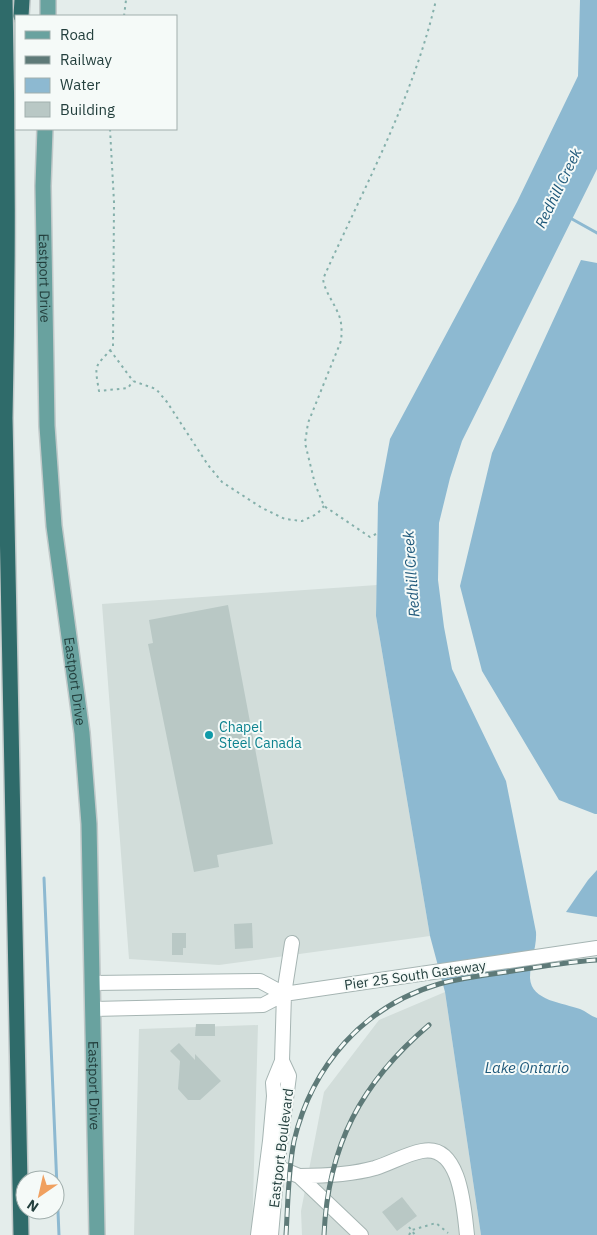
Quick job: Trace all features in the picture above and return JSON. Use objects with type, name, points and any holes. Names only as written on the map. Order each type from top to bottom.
[{"type":"highway","points":[[5,0],[7,109],[5,418],[20,1235]]},
{"type":"highway","points":[[21,15],[22,0]]},
{"type":"highway","points":[[7,109],[15,89]]},
{"type":"main road","points":[[48,0],[48,15]]},
{"type":"main road","name":"Eastport Drive","points":[[44,130],[45,343],[50,484],[58,568],[83,743],[89,824],[97,1235]]},
{"type":"street","name":"Eastport Boulevard","points":[[271,1235],[277,1167],[289,1076],[282,1061],[284,994],[292,943]]},
{"type":"street","name":"Pier 25 South Gateway","points":[[93,1009],[264,1005],[284,994],[597,948]]},
{"type":"street","points":[[93,983],[260,981],[284,994]]},
{"type":"street","points":[[258,1235],[270,1141],[274,1096],[273,1083],[282,1061]]},
{"type":"street","points":[[300,1176],[339,1175],[376,1168],[423,1150],[438,1153],[450,1163],[459,1181],[467,1235]]},
{"type":"street","points":[[277,1167],[300,1176],[361,1235]]},
{"type":"path","points":[[124,15],[126,0]]},
{"type":"path","points":[[376,534],[370,537],[324,506],[315,484],[304,443],[308,423],[341,341],[342,330],[339,314],[324,289],[323,279],[394,126],[430,29],[436,0]]},
{"type":"path","points":[[110,130],[114,202],[113,347],[97,364],[96,372],[99,391],[128,388],[133,381]]},
{"type":"path","points":[[110,350],[133,381],[156,389],[167,402],[208,466],[222,482],[262,508],[285,519],[302,521],[317,514],[324,506]]},
{"type":"path","points":[[409,1235],[412,1230],[436,1223],[448,1233]]},
{"type":"path","points":[[409,1226],[416,1235]]},
{"type":"shaded area","points":[[377,585],[376,616],[430,936],[219,965],[129,959],[102,604]]},
{"type":"shaded area","points":[[445,992],[481,1235],[302,1235],[301,1211],[324,1092],[379,1020]]},
{"type":"shaded area","points":[[258,1025],[252,1235],[134,1235],[139,1029]]},
{"type":"water","points":[[580,0],[597,0],[597,169],[462,441],[450,478],[439,523],[438,580],[452,669],[506,781],[536,932],[530,972],[532,986],[536,992],[549,1000],[580,1009],[597,1018],[597,1235],[481,1235],[445,992],[430,936],[376,616],[378,503],[390,439],[517,202],[578,76]]},
{"type":"water","points":[[581,260],[597,263],[597,814],[559,800],[482,671],[460,586],[492,453]]},
{"type":"water","points":[[597,870],[597,917],[566,912],[588,880]]},
{"type":"building","name":"Chapel Steel Canada","points":[[228,605],[273,844],[217,855],[219,867],[194,872],[148,644],[153,643],[149,620]]},
{"type":"building","points":[[252,923],[253,948],[235,949],[234,924]]},
{"type":"building","points":[[172,933],[186,933],[186,948],[183,948],[183,955],[172,955]]},
{"type":"building","points":[[196,1024],[215,1024],[215,1036],[195,1036]]},
{"type":"building","points":[[179,1043],[195,1060],[195,1054],[221,1081],[200,1100],[188,1100],[178,1089],[180,1061],[170,1051]]},
{"type":"building","points":[[402,1197],[417,1216],[397,1231],[382,1212]]},
{"type":"waterway","points":[[572,219],[597,233]]},
{"type":"waterway","points":[[44,878],[59,1235]]},
{"type":"railway","points":[[286,1235],[292,1153],[302,1113],[314,1087],[328,1064],[345,1042],[365,1023],[387,1007],[412,994],[439,984],[563,963],[597,960]]},
{"type":"railway","points":[[324,1235],[327,1203],[333,1172],[341,1144],[352,1118],[384,1070],[429,1025]]},
{"type":"place","name":"Chapel Steel Canada","points":[[209,735]]},
{"type":"water label","name":"Redhill Creek","points":[[558,188]]},
{"type":"water label","name":"Redhill Creek","points":[[411,574]]},
{"type":"water label","name":"Lake Ontario","points":[[527,1067]]}]
